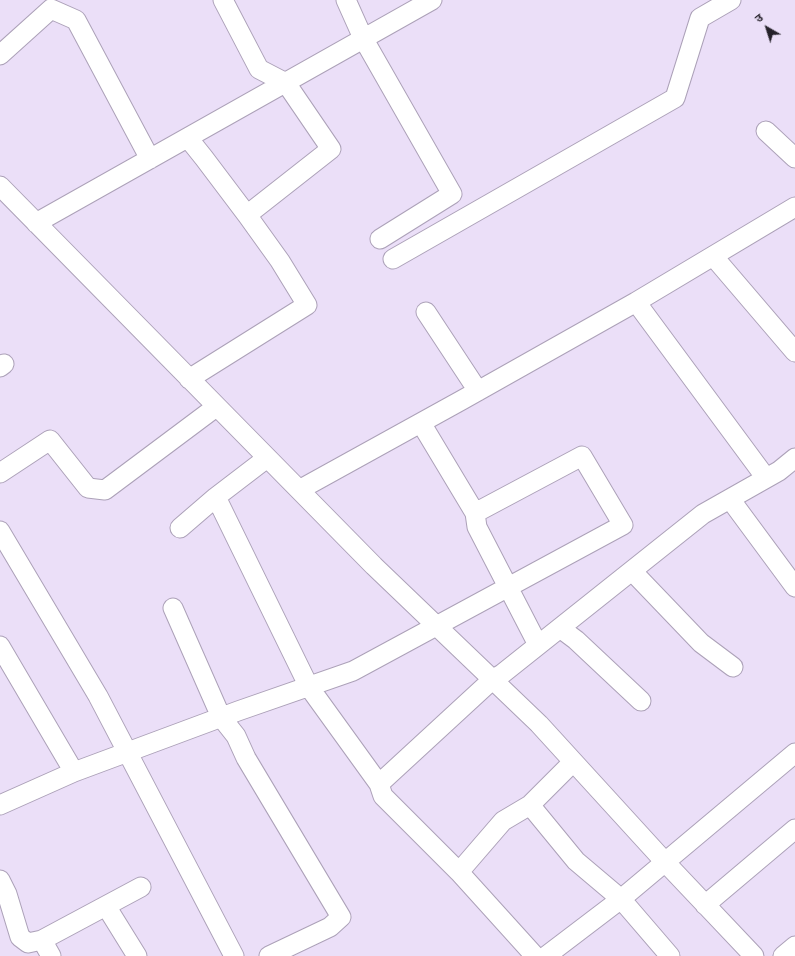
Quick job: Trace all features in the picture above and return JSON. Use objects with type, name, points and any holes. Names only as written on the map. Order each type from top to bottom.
[{"type":"street","points":[[223,0],[259,69],[286,82],[331,149],[247,215]]},
{"type":"street","points":[[346,0],[363,38],[452,194],[380,239]]},
{"type":"street","points":[[36,223],[363,38],[410,5],[432,0]]},
{"type":"street","points":[[393,259],[675,98],[700,18],[731,0]]},
{"type":"street","points":[[0,55],[51,9],[76,20],[150,159]]},
{"type":"street","points":[[766,130],[795,158]]},
{"type":"street","points":[[188,138],[280,261],[307,305],[189,379]]},
{"type":"street","points":[[0,186],[374,566],[539,724],[665,862],[754,956]]},
{"type":"street","points":[[299,490],[636,302],[795,207]]},
{"type":"street","points":[[713,256],[795,352]]},
{"type":"street","points":[[636,302],[766,478]]},
{"type":"street","points":[[426,312],[478,391]]},
{"type":"street","points":[[0,473],[50,440],[88,488],[105,490],[216,407]]},
{"type":"street","points":[[421,423],[475,513],[477,527],[538,645]]},
{"type":"street","points":[[0,805],[74,772],[221,717],[353,671],[623,525],[582,456],[475,513]]},
{"type":"street","points":[[180,528],[216,497],[267,458]]},
{"type":"street","points":[[379,784],[492,680],[502,674],[703,514],[779,471],[795,458]]},
{"type":"street","points":[[216,497],[309,686],[379,784],[383,796],[459,872],[535,956]]},
{"type":"street","points":[[730,499],[795,587]]},
{"type":"street","points":[[0,531],[98,696],[234,956]]},
{"type":"street","points":[[632,571],[701,644],[733,667]]},
{"type":"street","points":[[173,608],[221,717],[236,736],[246,758],[341,917],[330,927],[269,956]]},
{"type":"street","points":[[560,628],[576,640],[641,701]]},
{"type":"street","points":[[0,646],[74,772]]},
{"type":"street","points":[[546,956],[621,899],[795,753]]},
{"type":"street","points":[[459,872],[503,821],[530,805],[573,762]]},
{"type":"street","points":[[530,805],[576,860],[621,899],[670,956]]},
{"type":"street","points":[[706,905],[795,829]]},
{"type":"street","points":[[0,880],[7,894],[20,937],[28,943],[42,940],[141,887]]},
{"type":"street","points":[[106,906],[137,956]]},
{"type":"street","points":[[42,940],[51,956]]},
{"type":"street","points":[[783,956],[795,946]]}]
